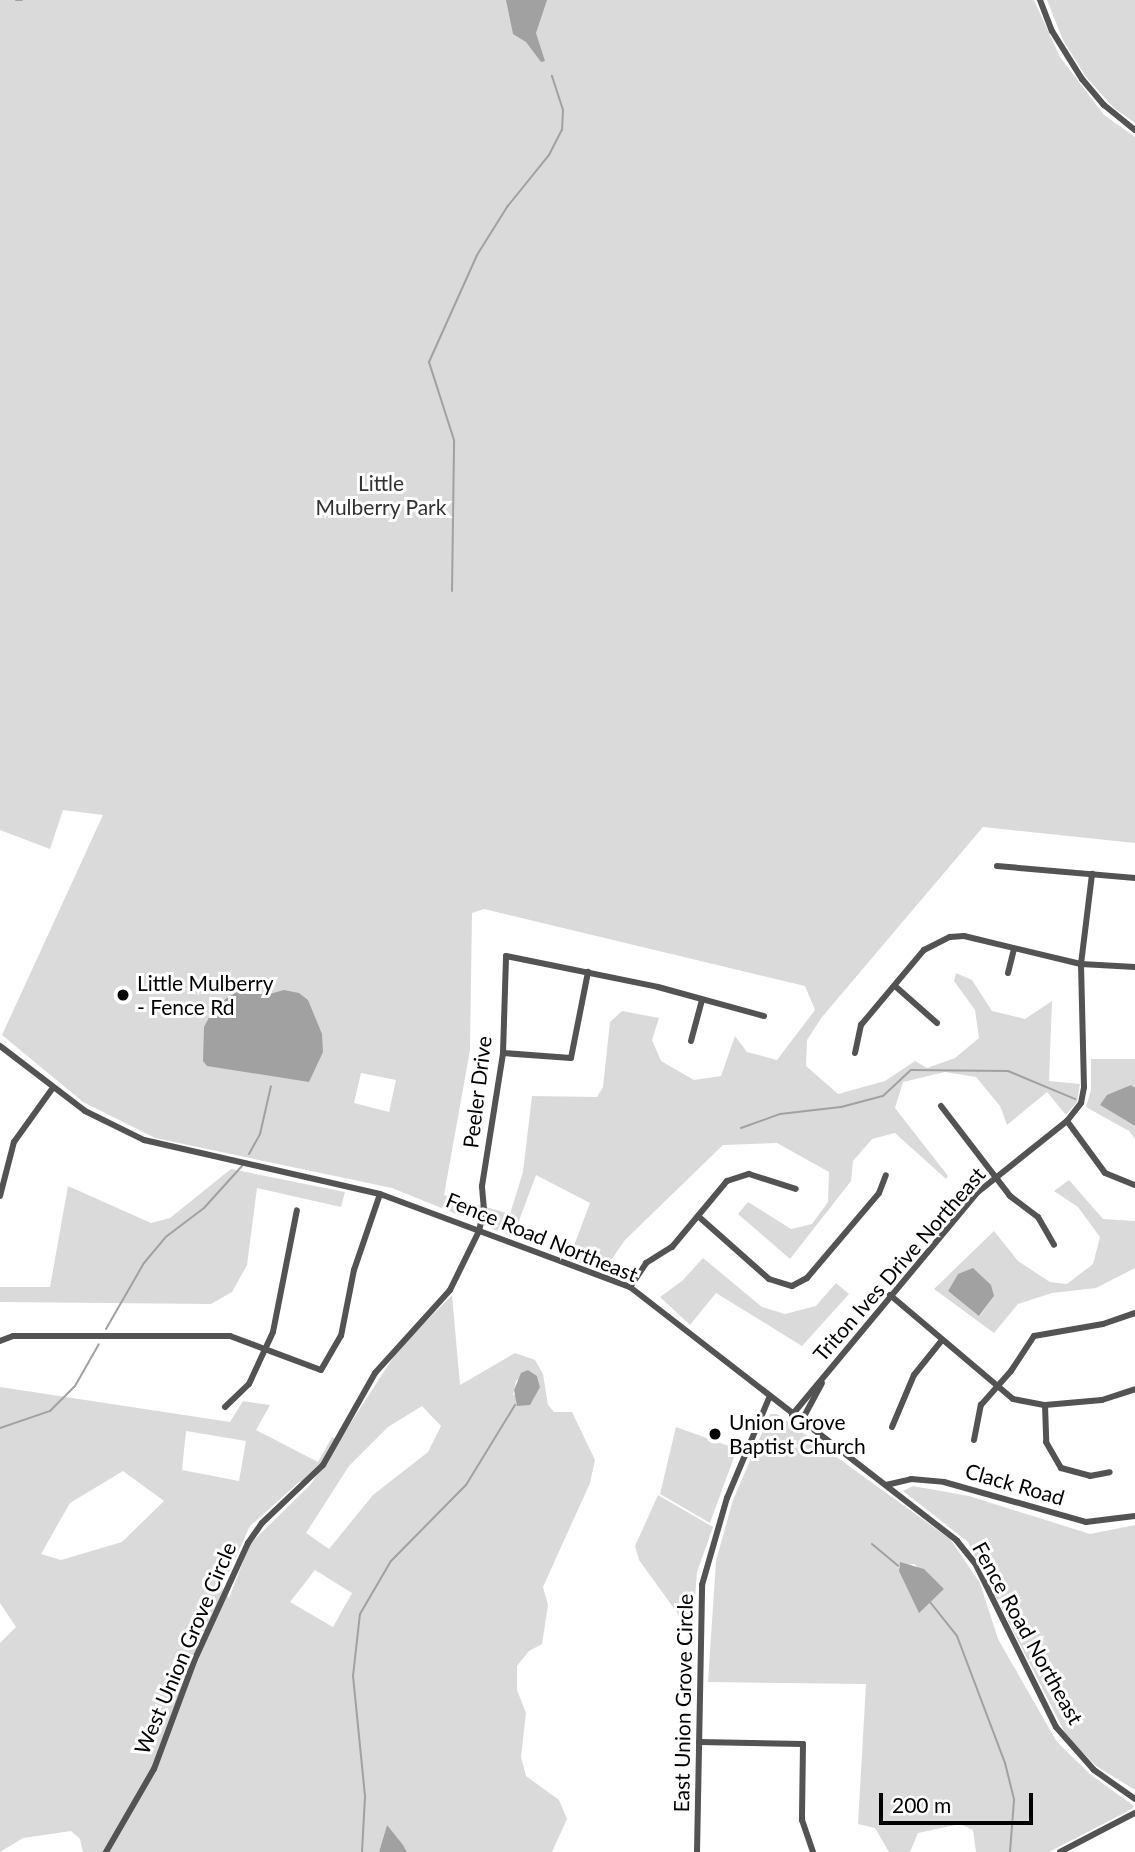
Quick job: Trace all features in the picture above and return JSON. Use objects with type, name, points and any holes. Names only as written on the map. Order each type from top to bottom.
[{"type":"street","points":[[1040,0],[1052,31],[1082,79],[1104,105],[1135,130]]},
{"type":"street","points":[[998,866],[1135,878]]},
{"type":"street","name":"Triton Ives Drive Northeast","points":[[792,1415],[890,1295],[996,1176],[1066,1121],[1081,1103],[1084,1087],[1082,964],[1092,874]]},
{"type":"street","points":[[855,1053],[861,1024],[924,950],[950,937],[1082,964],[1135,967]]},
{"type":"street","points":[[1009,973],[1014,949]]},
{"type":"street","name":"Peeler Drive","points":[[479,1231],[484,1210],[482,1185],[503,1053],[506,956],[588,972]]},
{"type":"street","points":[[503,1053],[571,1058],[588,972],[764,1016]]},
{"type":"street","points":[[895,986],[937,1023]]},
{"type":"street","points":[[691,1041],[702,1000]]},
{"type":"street","name":"Fence Road Northeast","points":[[0,1046],[52,1088],[144,1140],[380,1194],[630,1287],[769,1398],[957,1541],[975,1563],[1056,1727],[1094,1770],[1135,1799]]},
{"type":"street","points":[[0,1196],[14,1142],[52,1088]]},
{"type":"street","points":[[941,1106],[1010,1196],[1038,1217],[1054,1245]]},
{"type":"street","points":[[1066,1121],[1105,1173],[1135,1185]]},
{"type":"street","points":[[630,1287],[646,1263],[672,1247],[727,1181],[749,1174],[796,1189]]},
{"type":"street","points":[[698,1216],[769,1279],[792,1286],[807,1278],[870,1204],[886,1175]]},
{"type":"street","points":[[0,1341],[13,1336],[230,1335],[315,1369],[324,1367],[345,1322],[354,1270],[380,1194]]},
{"type":"street","points":[[225,1407],[249,1384],[273,1332],[298,1210]]},
{"type":"street","name":"West Union Grove Circle","points":[[106,1852],[154,1769],[195,1659],[248,1543],[323,1465],[375,1373],[450,1290],[479,1231]]},
{"type":"street","points":[[890,1295],[1013,1399],[1045,1405],[1102,1400],[1135,1389]]},
{"type":"street","points":[[974,1440],[978,1411],[1034,1336],[1103,1324],[1135,1313]]},
{"type":"street","points":[[892,1427],[914,1374],[942,1340]]},
{"type":"street","name":"Triton Ives Drive Northeast","points":[[801,1422],[824,1378]]},
{"type":"street","name":"East Union Grove Circle","points":[[697,1852],[702,1585],[727,1498],[769,1398]]},
{"type":"street","points":[[1045,1405],[1046,1442],[1061,1468],[1090,1476],[1110,1472]]},
{"type":"street","name":"Clack Road","points":[[886,1485],[911,1479],[944,1482],[1086,1522],[1135,1516]]},
{"type":"street","points":[[699,1742],[803,1744],[802,1821],[813,1852]]},
{"type":"street","points":[[1060,1852],[1135,1813]]},
{"type":"green space","name":"Little Mulberry Park","points":[[0,0],[1034,0],[1060,57],[1104,115],[1135,137],[1135,843],[983,827],[822,1017],[807,1040],[806,1066],[838,1094],[885,1081],[915,1061],[927,1068],[955,1058],[979,1038],[975,1010],[954,981],[956,973],[972,980],[992,1011],[1025,1019],[1052,1001],[1049,1081],[1080,1084],[1077,1102],[1066,1115],[1047,1092],[1007,1125],[1000,1106],[976,1077],[945,1072],[903,1082],[895,1108],[948,1176],[946,1179],[895,1133],[872,1139],[853,1161],[851,1181],[790,1259],[738,1214],[748,1202],[791,1229],[812,1224],[828,1202],[829,1172],[777,1143],[723,1145],[625,1240],[604,1270],[569,1259],[590,1203],[536,1175],[513,1237],[392,1188],[155,1138],[83,1102],[2,1035],[103,815],[63,810],[50,849],[0,830]],"holes":[[[484,909],[805,986],[815,1010],[777,1060],[747,1052],[735,1036],[721,1076],[694,1080],[661,1061],[652,1040],[659,1018],[622,1011],[610,1022],[603,1087],[597,1097],[532,1096],[523,1172],[510,1214],[444,1195],[470,1050],[472,913]],[[361,1073],[396,1080],[389,1112],[354,1103]]]},
{"type":"green space","points":[[1047,0],[1135,0],[1135,123],[1113,107],[1086,77],[1063,40]]},
{"type":"green space","points":[[1091,1059],[1135,1059],[1135,1088],[1130,1085],[1100,1105],[1135,1126],[1135,1139],[1129,1131],[1086,1107],[1091,1090]]},
{"type":"green space","points":[[231,1169],[345,1192],[341,1207],[257,1188],[247,1265],[232,1292],[211,1304],[0,1302],[0,1287],[50,1287],[68,1186],[151,1223],[170,1218]]},
{"type":"green space","points":[[1069,1180],[1103,1219],[1135,1221],[1135,1268],[1096,1288],[1052,1293],[1018,1304],[994,1333],[934,1289],[994,1231],[1018,1261],[1050,1282],[1067,1284],[1093,1264],[1100,1237],[1078,1207],[1054,1191]],"holes":[[[958,1274],[994,1296],[980,1316],[948,1291]]]},
{"type":"green space","points":[[703,1258],[762,1307],[785,1314],[816,1306],[836,1283],[849,1294],[802,1346],[716,1293],[690,1325],[660,1297],[682,1281]]},
{"type":"green space","points":[[452,1295],[460,1385],[515,1353],[535,1360],[543,1374],[548,1405],[554,1412],[572,1412],[595,1460],[590,1483],[543,1587],[548,1605],[542,1644],[529,1651],[517,1666],[517,1690],[526,1713],[521,1757],[526,1776],[559,1800],[567,1819],[552,1852],[407,1852],[387,1825],[379,1852],[83,1852],[80,1839],[71,1831],[23,1838],[0,1852],[0,1643],[16,1627],[0,1603],[0,1387],[230,1422],[243,1401],[270,1405],[256,1430],[318,1462],[332,1437],[337,1440],[311,1478],[299,1482],[250,1526],[222,1587],[229,1598],[250,1544],[311,1484],[398,1350]],"holes":[[[528,1370],[537,1376],[540,1387],[513,1395],[516,1381]],[[422,1406],[441,1426],[428,1452],[373,1495],[329,1549],[306,1533],[349,1466],[388,1427]],[[186,1431],[246,1441],[239,1481],[182,1470]],[[123,1471],[164,1501],[122,1542],[61,1560],[41,1554],[70,1503]],[[315,1570],[352,1593],[333,1627],[290,1602]]]},
{"type":"green space","points":[[770,1414],[777,1414],[950,1539],[980,1583],[998,1639],[1057,1742],[1091,1775],[1134,1806],[1132,1809],[1049,1852],[976,1852],[973,1830],[960,1824],[918,1833],[910,1852],[889,1852],[875,1828],[858,1824],[866,1684],[708,1682],[716,1561],[733,1500]],"holes":[[[914,1564],[944,1589],[919,1612],[898,1566]]]},
{"type":"green space","points":[[676,1427],[737,1449],[710,1523],[660,1494]]},
{"type":"green space","points":[[913,1486],[969,1496],[1090,1534],[1135,1525],[1135,1790],[1096,1766],[1067,1737],[968,1542],[903,1491]]},
{"type":"green space","points":[[658,1495],[713,1527],[697,1572],[691,1647],[678,1614],[639,1560],[635,1546]]},
{"type":"shaded area","points":[[506,0],[547,0],[536,33],[545,61],[541,62],[526,42],[513,34]]},
{"type":"shaded area","points":[[284,990],[299,993],[308,1000],[322,1034],[323,1052],[309,1082],[207,1066],[203,1061],[204,1027],[215,1006],[238,991],[266,995]]},
{"type":"shaded area","points":[[1131,1085],[1135,1088],[1135,1126],[1100,1105],[1107,1095]]},
{"type":"shaded area","points":[[973,1268],[991,1285],[994,1296],[979,1316],[948,1291],[958,1274]]},
{"type":"shaded area","points":[[528,1370],[537,1376],[540,1387],[530,1405],[517,1406],[514,1390],[521,1373]]},
{"type":"shaded area","points":[[900,1562],[924,1569],[944,1589],[919,1613],[899,1571]]},
{"type":"shaded area","points":[[387,1825],[403,1845],[407,1852],[379,1852]]},
{"type":"waterway","points":[[16,0],[22,0]]},
{"type":"waterway","points":[[452,591],[454,440],[429,362],[477,255],[507,207],[549,155],[562,130],[563,110],[552,76]]},
{"type":"waterway","points":[[741,1128],[780,1114],[841,1107],[883,1096],[911,1070],[1008,1071],[1075,1099]]},
{"type":"waterway","points":[[249,1154],[260,1134],[271,1086]]},
{"type":"waterway","points":[[106,1329],[144,1263],[167,1236],[204,1208],[242,1166]]},
{"type":"waterway","points":[[0,1428],[50,1411],[75,1386],[99,1344]]},
{"type":"waterway","points":[[362,1852],[365,1796],[353,1676],[360,1614],[391,1561],[466,1485],[515,1405]]},
{"type":"waterway","points":[[872,1544],[898,1566]]},
{"type":"waterway","points":[[930,1602],[957,1636],[1005,1763],[1014,1800],[1010,1852]]},
{"type":"place","name":"Little Mulberry - Fence Rd","points":[[123,995]]},
{"type":"place","name":"Union Grove Baptist Church","points":[[715,1434]]}]
